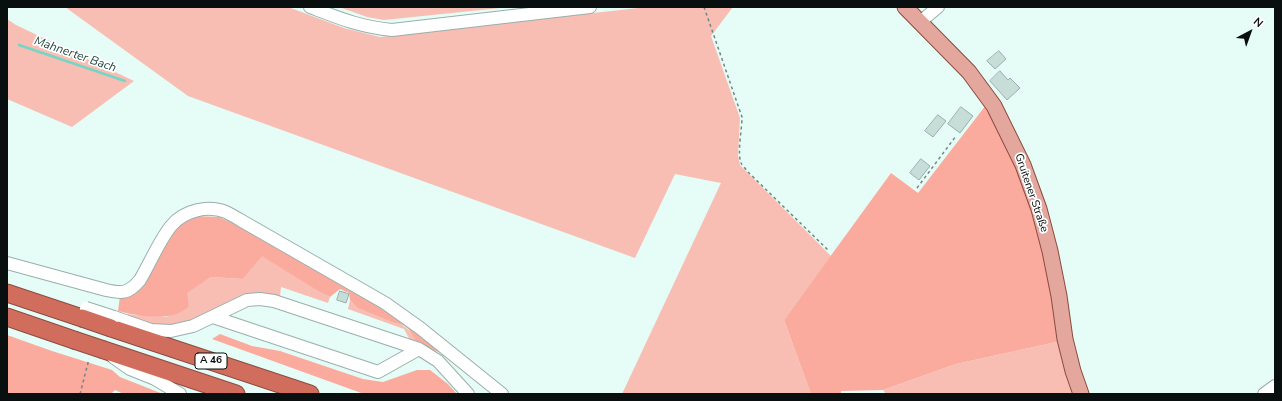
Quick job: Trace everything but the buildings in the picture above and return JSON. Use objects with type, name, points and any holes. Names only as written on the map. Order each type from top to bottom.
[{"type":"highway","name":"A 46","points":[[7,293],[62,312],[84,313],[113,322],[310,394]]},
{"type":"highway","name":"A 46","points":[[7,317],[236,394]]},
{"type":"main road","name":"Gruitener Straße","points":[[904,7],[969,72],[994,106],[1023,165],[1039,209],[1050,251],[1065,338],[1073,372],[1081,394]]},
{"type":"street","points":[[310,7],[354,24],[392,30],[590,7]]},
{"type":"street","points":[[919,23],[938,7]]},
{"type":"street","points":[[7,263],[114,292],[125,292],[134,287],[140,280],[172,224],[192,212],[202,209],[214,209],[226,212],[385,303],[420,328],[502,394]]},
{"type":"street","points":[[113,322],[151,330],[171,331],[193,326],[213,317],[233,305],[247,300],[260,298],[281,303],[419,349],[438,361],[468,394]]},
{"type":"street","points":[[213,317],[378,372],[419,349]]},
{"type":"street","points":[[104,350],[130,369],[155,379],[180,394]]},
{"type":"street","points":[[1264,394],[1275,386]]},
{"type":"path","points":[[704,7],[742,117],[742,130],[739,147],[741,162],[747,171],[829,251]]},
{"type":"path","points":[[917,188],[956,136]]},
{"type":"shaded area","points":[[65,7],[288,7],[344,28],[380,37],[647,7],[733,7],[711,36],[740,118],[738,155],[740,165],[831,256],[784,320],[811,394],[622,394],[721,183],[675,174],[635,258],[188,96]]},
{"type":"shaded area","points":[[339,7],[510,7],[384,20],[367,17]]},
{"type":"shaded area","points":[[7,19],[16,25],[134,81],[72,127],[7,99]]},
{"type":"shaded area","points":[[986,105],[1022,172],[1040,224],[1061,341],[956,364],[883,390],[841,391],[841,394],[811,394],[784,320],[891,173],[918,193]]},
{"type":"shaded area","points":[[196,216],[219,217],[241,227],[361,295],[405,322],[444,354],[420,344],[405,326],[357,308],[350,300],[349,293],[340,289],[330,297],[321,293],[262,256],[243,279],[211,277],[187,293],[189,306],[174,315],[155,317],[135,315],[118,311],[120,296],[160,254],[177,227]]},
{"type":"shaded area","points":[[262,255],[321,293],[330,297],[328,303],[281,287],[280,297],[244,296],[230,301],[200,317],[176,326],[148,324],[128,317],[128,314],[166,317],[189,306],[186,293],[211,277],[243,279]]},
{"type":"shaded area","points":[[350,300],[357,308],[406,327],[420,343],[410,340],[404,329],[348,309]]},
{"type":"shaded area","points":[[220,334],[252,346],[280,351],[363,379],[383,382],[417,370],[430,370],[448,384],[457,394],[364,394],[212,339]]},
{"type":"shaded area","points":[[7,335],[112,370],[120,377],[163,394],[124,394],[115,390],[111,394],[7,394]]},
{"type":"shaded area","points":[[1061,341],[1072,394],[886,394],[883,390],[956,364]]},
{"type":"waterway","name":"Mahnerter Bach","points":[[19,45],[125,81]]}]
